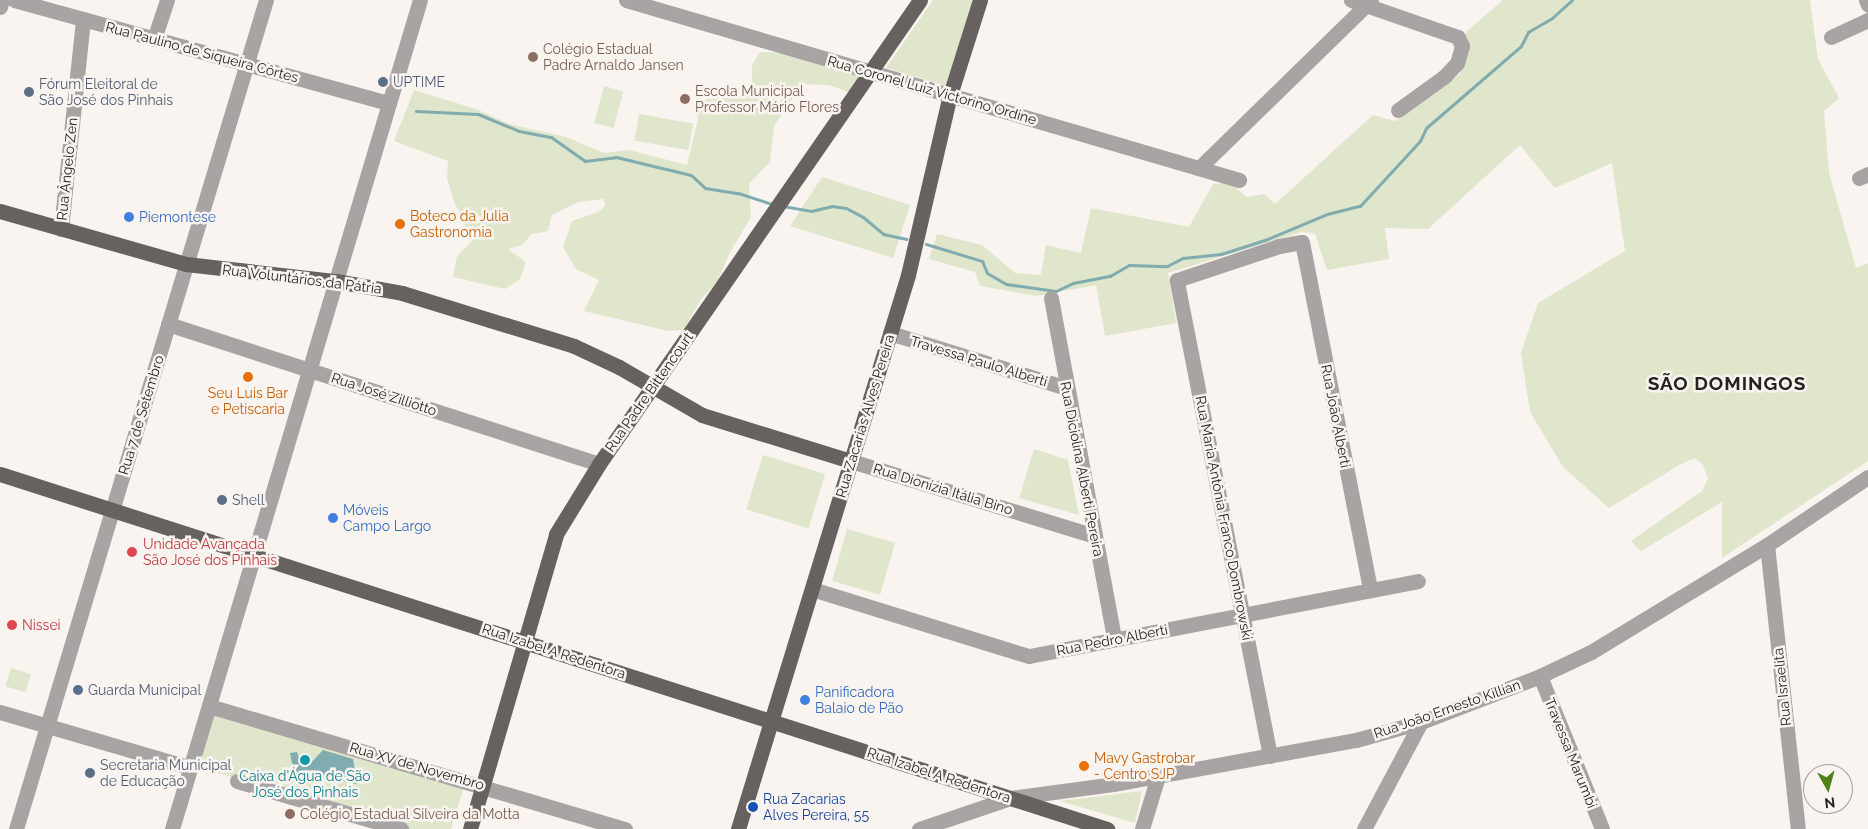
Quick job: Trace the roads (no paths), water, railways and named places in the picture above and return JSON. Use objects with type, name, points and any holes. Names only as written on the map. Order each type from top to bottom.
[{"type":"main road","name":"Rua Padre Bittencourt","points":[[470,829],[523,641],[556,534],[599,464],[920,0]]},
{"type":"main road","name":"Rua Zacarias Alves Pereira","points":[[738,829],[913,256],[950,95],[980,0]]},
{"type":"main road","name":"Rua Voluntários da Pátria","points":[[0,211],[186,264],[336,281],[402,293],[574,346],[653,387]]},
{"type":"main road","name":"Rua Dionízia Itália Bino","points":[[653,387],[710,418],[851,461]]},
{"type":"main road","name":"Rua Izabel A Redentora","points":[[0,474],[1107,829]]},
{"type":"street","points":[[0,7],[2,0]]},
{"type":"street","name":"Rua Paulino de Siqueira Côrtes","points":[[14,0],[389,103]]},
{"type":"street","points":[[154,39],[167,0]]},
{"type":"street","name":"Rua 7 de Setembro","points":[[16,829],[266,0]]},
{"type":"street","points":[[172,829],[420,0]]},
{"type":"street","name":"Rua Coronel Luiz Victorino Ordine","points":[[626,0],[1239,180]]},
{"type":"street","points":[[1866,0],[1868,5]]},
{"type":"street","points":[[1199,168],[1362,2],[1458,37],[1462,46],[1458,63],[1436,84],[1398,110]]},
{"type":"street","name":"Rua Ângelo Zen","points":[[61,229],[83,19]]},
{"type":"street","points":[[1831,38],[1868,20]]},
{"type":"street","name":"Rua João Alberti","points":[[1177,280],[1279,246],[1302,242],[1370,590]]},
{"type":"street","name":"Rua Maria Antônia Franco Dombrowski","points":[[1177,280],[1270,756]]},
{"type":"street","name":"Rua Diciolina Alberti Pereira","points":[[1051,298],[1114,639]]},
{"type":"street","name":"Rua José Zilliotto","points":[[168,324],[599,464]]},
{"type":"street","name":"Travessa Paulo Alberti","points":[[890,333],[1068,388]]},
{"type":"street","name":"Rua Dionízia Itália Bino","points":[[851,461],[1095,536]]},
{"type":"street","name":"Rua João Ernesto Killian","points":[[927,828],[1010,798],[1158,776],[1270,756],[1356,740],[1421,722],[1540,676],[1590,652],[1767,545],[1868,478]]},
{"type":"street","name":"Rua Israelita","points":[[1767,545],[1798,829]]},
{"type":"street","name":"Rua Pedro Alberti","points":[[812,589],[1029,656],[1418,581]]},
{"type":"street","name":"Travessa Marumbi","points":[[1540,676],[1602,829]]},
{"type":"street","name":"Rua XV de Novembro","points":[[209,706],[482,785],[625,829]]},
{"type":"street","points":[[0,712],[191,768]]},
{"type":"street","points":[[1364,829],[1421,722]]},
{"type":"street","points":[[1142,829],[1158,776]]},
{"type":"street","points":[[237,781],[401,829]]},
{"type":"water","points":[[323,750],[353,759],[357,784],[294,773],[290,753],[297,752],[302,767],[307,767]]},
{"type":"waterway","points":[[926,244],[982,261],[987,273],[1006,284],[1056,291],[1073,283],[1110,276],[1129,265],[1167,266],[1183,258],[1221,254],[1265,240],[1327,214],[1360,206],[1420,141],[1426,128],[1521,46],[1528,32],[1552,18],[1572,0]]},
{"type":"waterway","points":[[416,111],[478,114],[519,131],[551,137],[585,161],[616,157],[691,175],[705,188],[738,193],[772,204]]},
{"type":"waterway","points":[[783,206],[811,211],[832,206],[846,208],[863,217],[883,234],[906,239]]},
{"type":"place","name":"Colégio Estadual Padre Arnaldo Jansen","points":[[533,57]]},
{"type":"place","name":"UPTIME","points":[[383,82]]},
{"type":"place","name":"Fórum Eleitoral de São José dos Pinhais","points":[[29,92]]},
{"type":"place","name":"Escola Municipal Professor Mário Flores","points":[[685,99]]},
{"type":"place","name":"Piemontese","points":[[129,217]]},
{"type":"place","name":"Boteco da Julia Gastronomia","points":[[400,224]]},
{"type":"place","name":"Seu Luis Bar e Petiscaria","points":[[248,377]]},
{"type":"place","name":"Shell","points":[[222,500]]},
{"type":"place","name":"Móveis Campo Largo","points":[[333,518]]},
{"type":"place","name":"Unidade Avançada São José dos Pinhais","points":[[132,552]]},
{"type":"place","name":"Nissei","points":[[12,625]]},
{"type":"place","name":"Guarda Municipal","points":[[78,690]]},
{"type":"place","name":"Panificadora Balaio de Pão","points":[[805,700]]},
{"type":"place","name":"Caixa d'Água de São José dos Pinhais","points":[[305,760]]},
{"type":"place","name":"Mavy Gastrobar - Centro SJP","points":[[1084,766]]},
{"type":"place","name":"Secretaria Municipal de Educação","points":[[90,773]]},
{"type":"place","name":"Rua Zacarias Alves Pereira, 55","points":[[753,807]]},
{"type":"place","name":"Colégio Estadual Silveira da Motta","points":[[290,814]]},
{"type":"district","name":"SÃO DOMINGOS","points":[[1727,384]]}]
